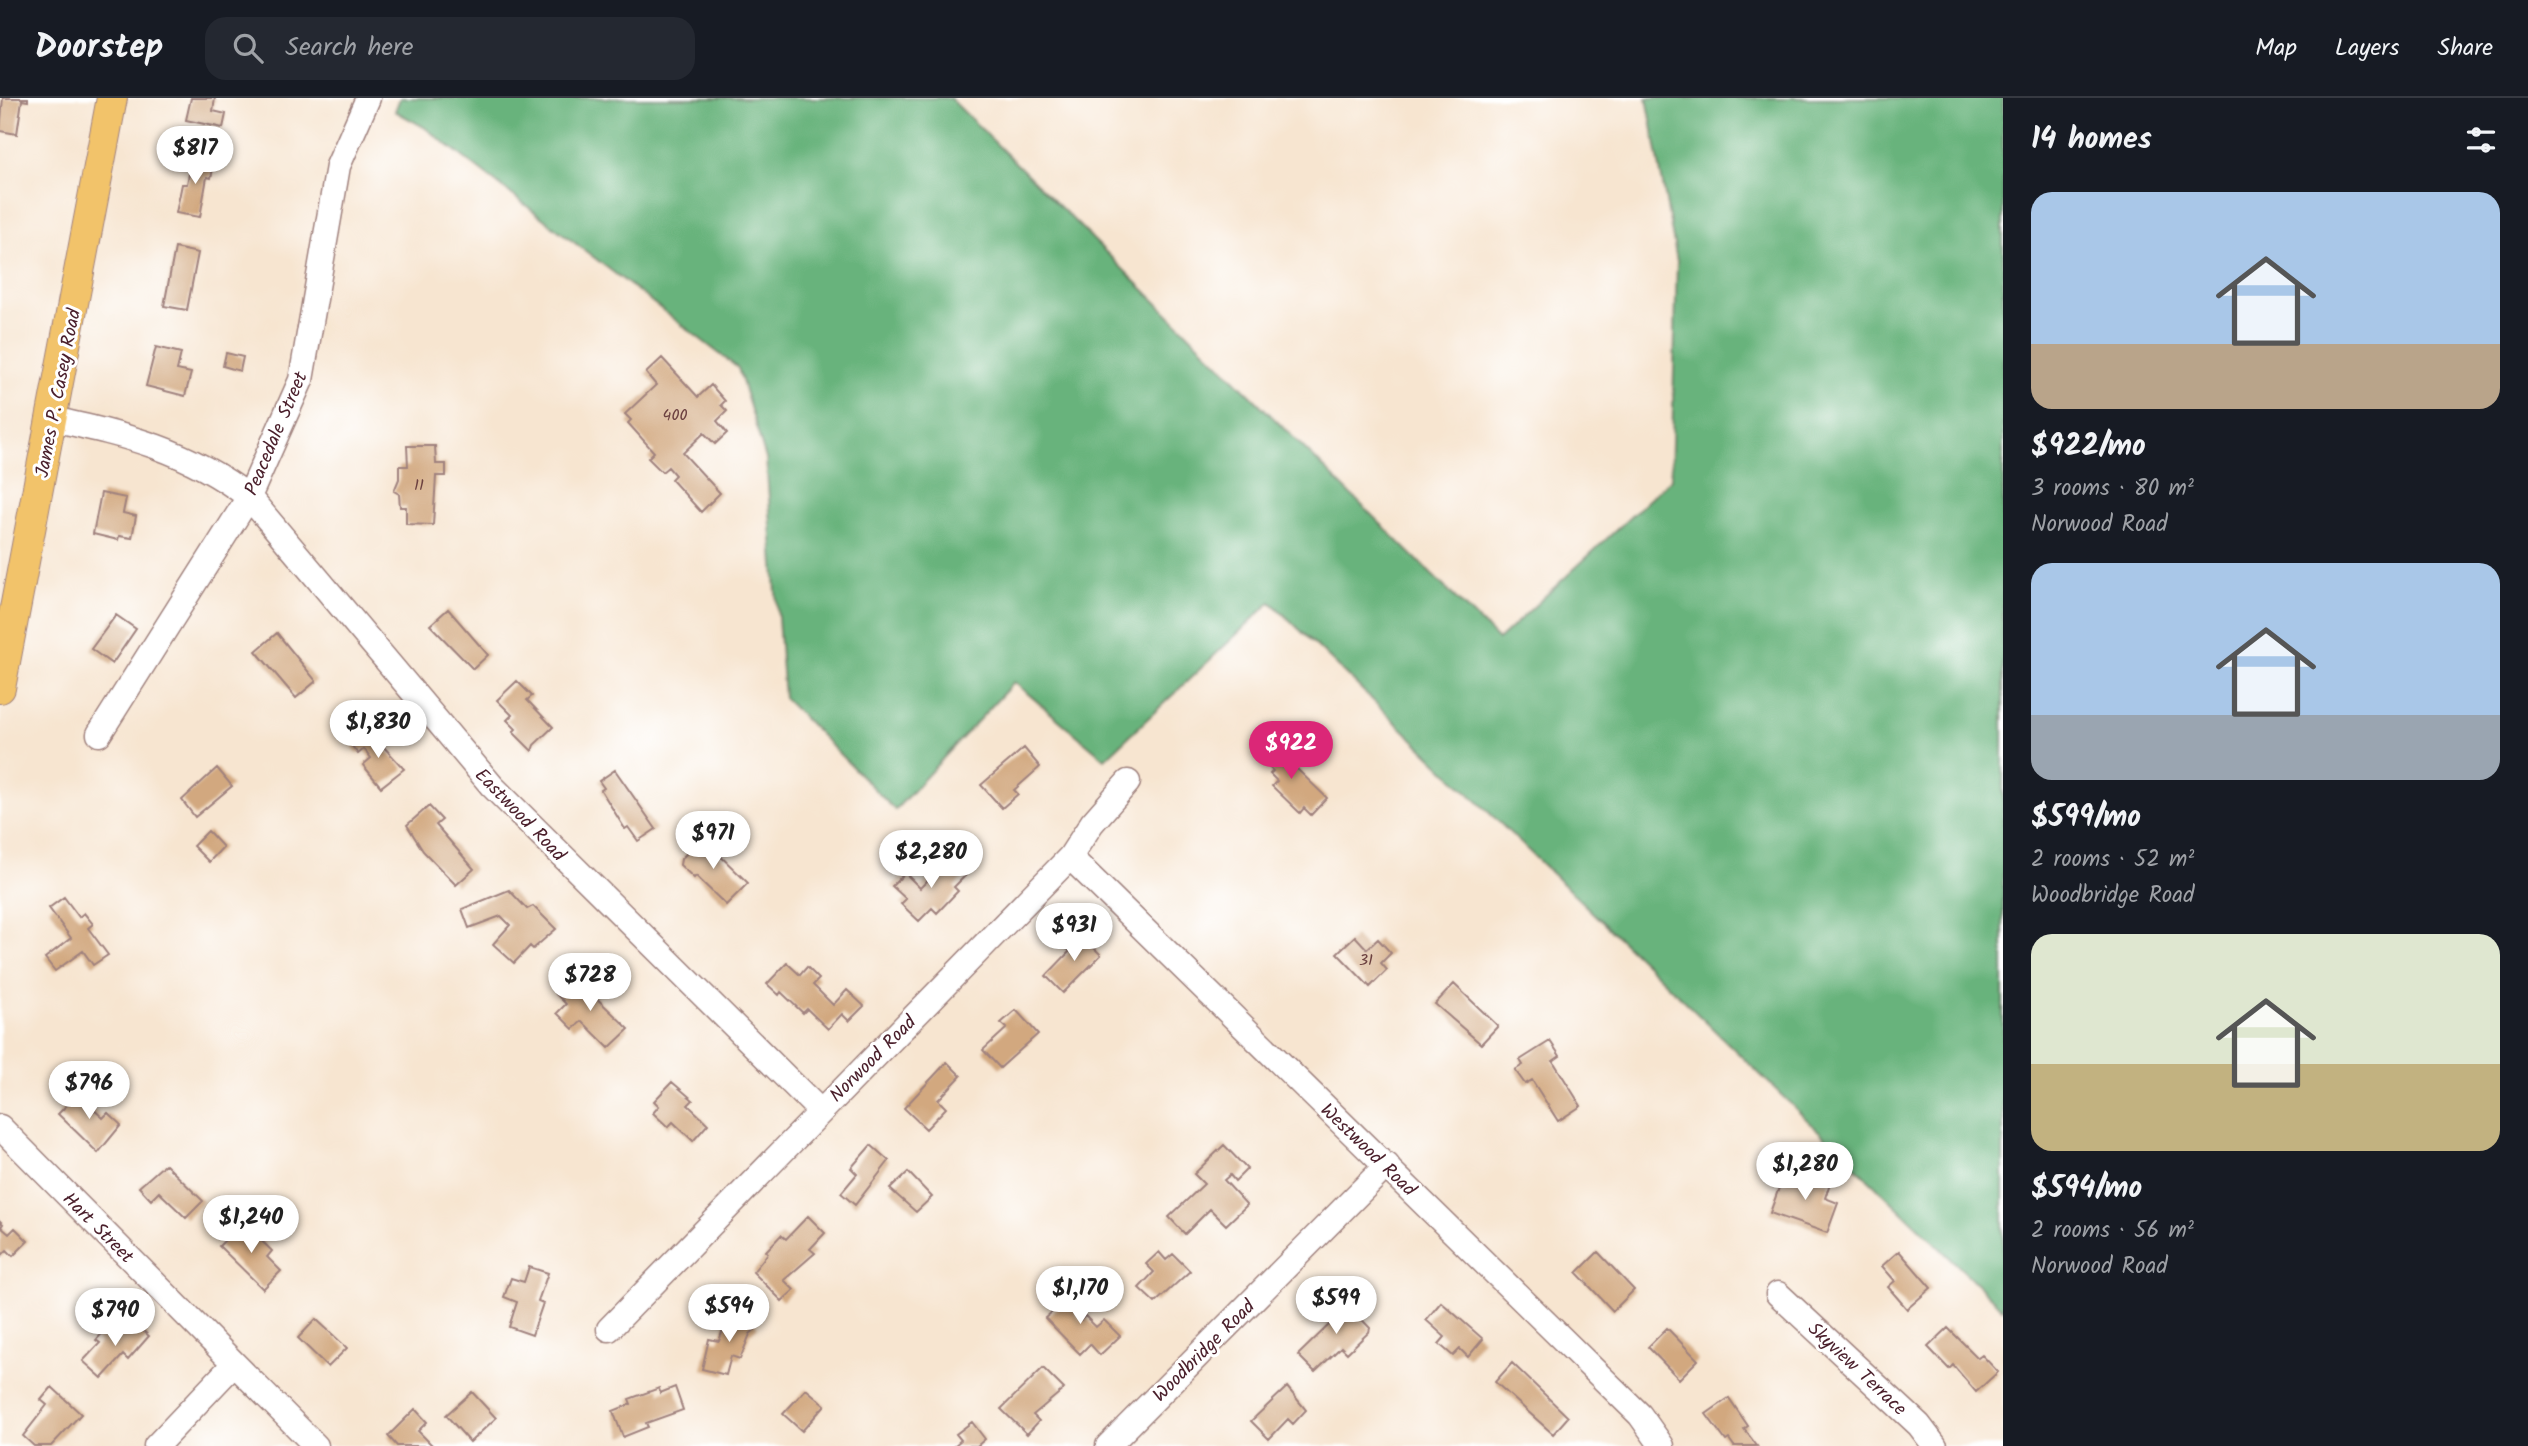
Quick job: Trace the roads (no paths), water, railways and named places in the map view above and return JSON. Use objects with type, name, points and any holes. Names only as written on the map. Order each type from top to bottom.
[{"type":"main road","name":"James P. Casey Road","points":[[0,688],[112,98]]},
{"type":"street","name":"Peacedale Street","points":[[99,734],[249,497],[301,380],[338,166],[368,98]]},
{"type":"street","name":"Eastwood Road","points":[[52,419],[141,439],[215,471],[249,497],[492,786],[820,1111]]},
{"type":"street","name":"Norwood Road","points":[[608,1329],[1070,858],[1092,823],[1128,782]]},
{"type":"street","name":"Westwood Road","points":[[1070,858],[1640,1415],[1662,1446]]},
{"type":"street","name":"Hart Street","points":[[0,1127],[316,1446]]},
{"type":"street","name":"Woodbridge Road","points":[[1108,1446],[1387,1166]]},
{"type":"street","name":"Skyview Terrace","points":[[1778,1294],[1919,1425],[1935,1446]]},
{"type":"street","points":[[156,1446],[234,1364]]}]
